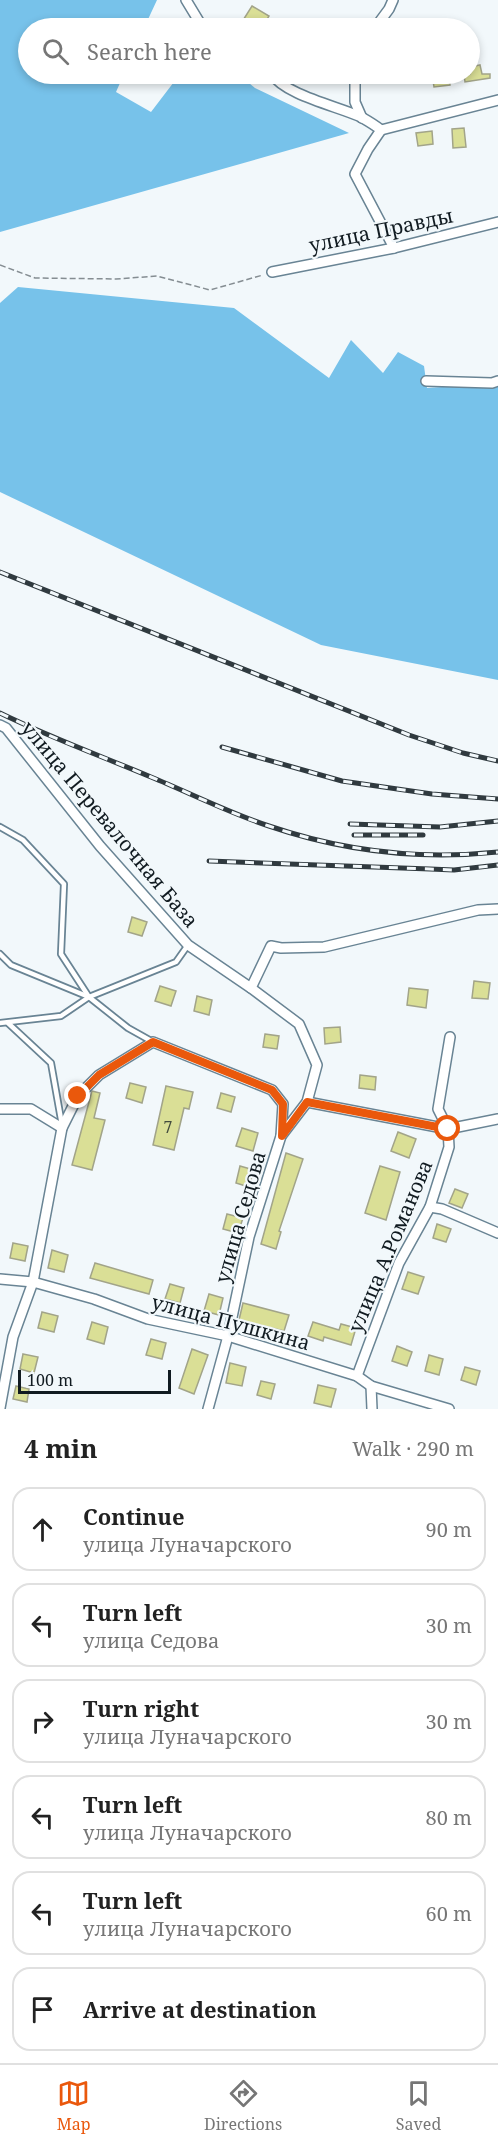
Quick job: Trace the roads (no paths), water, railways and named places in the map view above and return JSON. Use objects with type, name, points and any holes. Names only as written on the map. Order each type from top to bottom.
[{"type":"street","points":[[186,0],[197,18]]},
{"type":"street","points":[[382,18],[393,0]]},
{"type":"street","points":[[281,84],[362,118],[381,130]]},
{"type":"street","points":[[355,84],[355,102],[362,118]]},
{"type":"street","points":[[394,248],[355,174],[381,130],[498,100]]},
{"type":"street","name":"улица Правды","points":[[272,272],[394,248],[498,222]]},
{"type":"street","points":[[426,381],[492,383],[498,381]]},
{"type":"street","name":"улица Перевалочная База","points":[[0,725],[6,728],[100,846],[188,945],[251,988]]},
{"type":"street","points":[[251,988],[271,946],[281,948],[324,946],[478,910],[498,909]]},
{"type":"street","name":"улица Седова","points":[[208,1409],[228,1336],[249,1237],[282,1136],[307,1102],[317,1065],[299,1024],[251,988]]},
{"type":"street","points":[[448,1129],[438,1108],[450,1037]]},
{"type":"street","points":[[0,1408],[13,1337],[33,1282],[62,1128],[78,1096],[99,1075],[153,1042],[272,1090],[283,1104],[282,1136]]},
{"type":"street","points":[[307,1102],[448,1129],[498,1119]]},
{"type":"street","points":[[0,1109],[31,1109],[62,1128]]},
{"type":"street","name":"улица А.Романова","points":[[357,1376],[399,1263],[429,1207],[449,1147],[448,1129]]},
{"type":"street","points":[[429,1207],[442,1209],[498,1233]]},
{"type":"street","name":"улица Пушкина","points":[[0,1279],[33,1282],[94,1299],[148,1319],[228,1336],[357,1376],[371,1386],[449,1409]]},
{"type":"street","points":[[371,1386],[372,1409]]},
{"type":"lane","points":[[0,827],[23,840],[64,884],[61,954],[89,997]]},
{"type":"lane","points":[[0,1023],[61,1016],[89,997],[176,962],[188,945]]},
{"type":"lane","points":[[0,954],[11,965],[89,997],[128,1028],[153,1042]]},
{"type":"lane","points":[[8,1023],[51,1063],[62,1128]]},
{"type":"railway","points":[[0,572],[409,735],[463,753],[498,761]]},
{"type":"railway","points":[[0,713],[239,815],[297,835],[353,847],[411,854],[498,852]]},
{"type":"railway","points":[[222,747],[342,781],[432,794],[498,799]]},
{"type":"railway","points":[[350,824],[440,827],[498,821]]},
{"type":"railway","points":[[354,835],[423,835]]},
{"type":"railway","points":[[209,861],[454,870],[498,865]]}]
